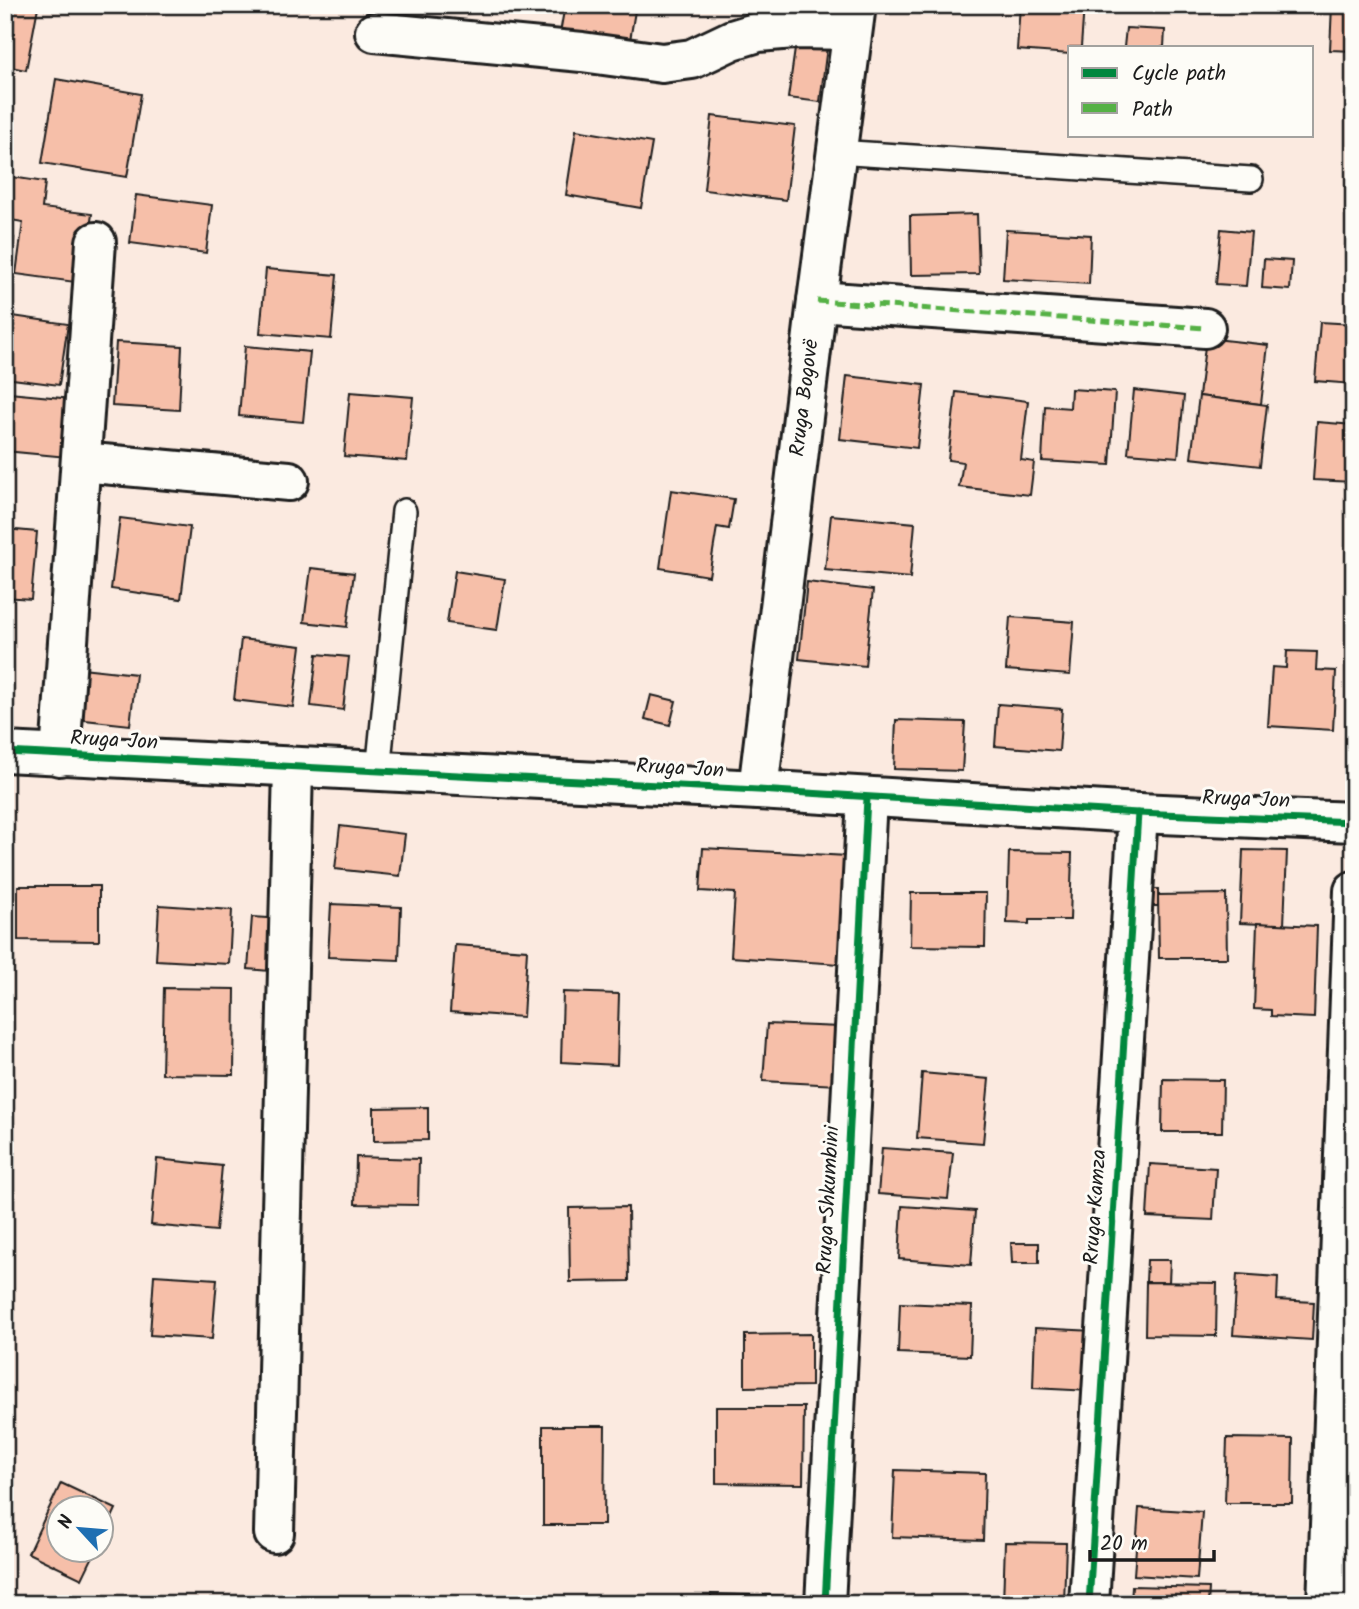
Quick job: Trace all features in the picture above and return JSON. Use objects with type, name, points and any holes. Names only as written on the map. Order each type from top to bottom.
[{"type":"street","points":[[375,32],[582,52],[662,63],[692,59],[732,40],[758,32],[794,29],[854,18]]},
{"type":"street","name":"Rruga Bogovë","points":[[758,790],[854,18]]},
{"type":"street","points":[[60,755],[96,242]]},
{"type":"street","points":[[817,301],[1205,328]]},
{"type":"street","points":[[81,462],[289,481]]},
{"type":"street","name":"Rruga Jon","points":[[5,752],[758,790],[1138,813],[1354,822]]},
{"type":"street","points":[[274,1533],[293,768]]},
{"type":"street","name":"Rruga Shkumbini","points":[[825,1604],[867,798]]},
{"type":"street","name":"Rruga Kamza","points":[[1089,1604],[1138,813]]},
{"type":"street","points":[[1326,1604],[1354,891]]},
{"type":"lane","points":[[836,152],[1251,179]]},
{"type":"lane","points":[[378,772],[404,511]]},
{"type":"building","points":[[5,5],[38,7],[26,70],[5,66]]},
{"type":"building","points":[[565,5],[636,5],[629,46],[560,33]]},
{"type":"building","points":[[1020,5],[1084,5],[1081,46],[1068,46],[1068,54],[1017,50]]},
{"type":"building","points":[[1332,5],[1354,5],[1354,51],[1330,50]]},
{"type":"building","points":[[1126,28],[1165,30],[1164,46],[1124,46]]},
{"type":"building","points":[[797,35],[828,39],[820,102],[788,98]]},
{"type":"building","points":[[56,79],[141,94],[127,177],[42,163]]},
{"type":"building","points":[[712,116],[795,126],[786,200],[704,190]]},
{"type":"building","points":[[576,130],[652,143],[641,208],[566,195]]},
{"type":"building","points":[[5,176],[45,182],[42,208],[92,214],[82,283],[16,274],[23,222],[5,219]]},
{"type":"building","points":[[136,195],[212,205],[206,253],[130,243]]},
{"type":"building","points":[[977,214],[979,274],[911,275],[910,216]]},
{"type":"building","points":[[1221,229],[1251,232],[1246,286],[1216,284]]},
{"type":"building","points":[[1006,230],[1091,235],[1089,284],[1003,279]]},
{"type":"building","points":[[5,237],[14,238],[6,296],[5,296]]},
{"type":"building","points":[[1264,259],[1292,261],[1290,290],[1262,288]]},
{"type":"building","points":[[266,269],[337,275],[331,339],[260,333]]},
{"type":"building","points":[[6,315],[68,324],[59,385],[5,378]]},
{"type":"building","points":[[1320,322],[1354,324],[1354,384],[1315,381]]},
{"type":"building","points":[[1206,338],[1268,345],[1261,404],[1199,396]]},
{"type":"building","points":[[116,342],[182,346],[179,410],[112,406]]},
{"type":"building","points":[[245,346],[310,352],[303,422],[239,416]]},
{"type":"building","points":[[847,376],[924,385],[917,448],[840,439]]},
{"type":"building","points":[[1071,389],[1115,392],[1110,465],[1042,461],[1045,406],[1070,408]]},
{"type":"building","points":[[1134,390],[1184,396],[1178,457],[1128,453]]},
{"type":"building","points":[[350,392],[413,397],[407,461],[344,456]]},
{"type":"building","points":[[956,392],[1028,401],[1021,460],[1034,462],[1030,495],[959,487],[963,462],[948,460]]},
{"type":"building","points":[[9,393],[72,399],[67,457],[5,451]]},
{"type":"building","points":[[1199,396],[1267,405],[1260,466],[1191,458]]},
{"type":"building","points":[[1317,422],[1354,425],[1354,482],[1313,480]]},
{"type":"building","points":[[671,490],[734,499],[729,529],[717,527],[709,576],[660,568]]},
{"type":"building","points":[[831,515],[915,523],[910,578],[825,570]]},
{"type":"building","points":[[120,518],[190,527],[181,599],[111,589]]},
{"type":"building","points":[[5,529],[37,532],[31,599],[5,597]]},
{"type":"building","points":[[311,568],[354,573],[347,627],[304,622]]},
{"type":"building","points":[[455,571],[505,579],[497,630],[447,623]]},
{"type":"building","points":[[807,582],[873,590],[865,666],[799,659]]},
{"type":"building","points":[[1010,617],[1074,622],[1070,675],[1006,670]]},
{"type":"building","points":[[241,639],[301,646],[293,707],[234,700]]},
{"type":"building","points":[[1287,651],[1317,652],[1316,670],[1336,671],[1333,730],[1268,726],[1272,667],[1286,668]]},
{"type":"building","points":[[317,654],[349,657],[343,710],[311,706]]},
{"type":"building","points":[[82,668],[136,674],[130,725],[76,719]]},
{"type":"building","points":[[651,695],[676,701],[670,725],[645,719]]},
{"type":"building","points":[[998,704],[1062,709],[1059,751],[995,746]]},
{"type":"building","points":[[896,720],[965,722],[962,771],[894,769]]},
{"type":"building","points":[[340,826],[405,834],[400,876],[335,869]]},
{"type":"building","points":[[703,848],[847,856],[840,964],[731,957],[735,893],[700,891]]},
{"type":"building","points":[[1243,850],[1287,851],[1284,925],[1240,923]]},
{"type":"building","points":[[1009,852],[1072,853],[1070,920],[1007,923]]},
{"type":"building","points":[[18,886],[99,886],[99,941],[18,940]]},
{"type":"building","points":[[1142,889],[1158,889],[1158,906],[1142,906]]},
{"type":"building","points":[[911,893],[986,893],[985,947],[910,946]]},
{"type":"building","points":[[1226,894],[1227,958],[1159,958],[1158,895]]},
{"type":"building","points":[[331,904],[401,907],[399,960],[328,957]]},
{"type":"building","points":[[159,905],[232,910],[229,964],[156,960]]},
{"type":"building","points":[[252,917],[284,919],[280,972],[248,969]]},
{"type":"building","points":[[1257,923],[1317,926],[1314,1018],[1271,1016],[1271,1010],[1254,1009]]},
{"type":"building","points":[[455,945],[527,950],[523,1017],[450,1012]]},
{"type":"building","points":[[164,988],[235,989],[234,1075],[162,1074]]},
{"type":"building","points":[[563,992],[619,994],[617,1065],[561,1062]]},
{"type":"building","points":[[767,1024],[840,1027],[837,1085],[763,1081]]},
{"type":"building","points":[[922,1073],[989,1079],[983,1143],[917,1138]]},
{"type":"building","points":[[1163,1079],[1223,1080],[1222,1132],[1162,1132]]},
{"type":"building","points":[[428,1107],[428,1140],[374,1141],[374,1108]]},
{"type":"building","points":[[882,1148],[953,1153],[948,1199],[878,1194]]},
{"type":"building","points":[[356,1157],[419,1159],[418,1205],[355,1204]]},
{"type":"building","points":[[157,1159],[222,1166],[216,1231],[151,1225]]},
{"type":"building","points":[[1150,1164],[1216,1168],[1213,1220],[1147,1217]]},
{"type":"building","points":[[902,1206],[975,1211],[971,1265],[899,1259]]},
{"type":"building","points":[[628,1207],[629,1281],[570,1282],[569,1208]]},
{"type":"building","points":[[1011,1243],[1039,1243],[1039,1263],[1012,1263]]},
{"type":"building","points":[[1147,1260],[1170,1260],[1169,1282],[1146,1282]]},
{"type":"building","points":[[1237,1274],[1278,1277],[1277,1300],[1314,1302],[1312,1340],[1233,1335]]},
{"type":"building","points":[[154,1275],[217,1279],[212,1339],[150,1335]]},
{"type":"building","points":[[1146,1282],[1217,1283],[1216,1336],[1145,1335]]},
{"type":"building","points":[[900,1303],[972,1306],[970,1356],[898,1353]]},
{"type":"building","points":[[1035,1328],[1094,1331],[1091,1391],[1033,1388]]},
{"type":"building","points":[[811,1334],[811,1386],[745,1387],[745,1335]]},
{"type":"building","points":[[716,1407],[804,1407],[803,1484],[716,1483]]},
{"type":"building","points":[[543,1426],[605,1426],[604,1525],[543,1525]]},
{"type":"building","points":[[1227,1438],[1293,1439],[1292,1503],[1225,1503]]},
{"type":"building","points":[[895,1470],[985,1473],[983,1540],[892,1537]]},
{"type":"building","points":[[61,1483],[84,1494],[56,1494]]},
{"type":"building","points":[[1139,1508],[1202,1512],[1197,1579],[1134,1575]]},
{"type":"building","points":[[46,1515],[46,1562],[28,1553]]},
{"type":"building","points":[[1005,1542],[1066,1543],[1064,1604],[1003,1604]]},
{"type":"building","points":[[51,1564],[89,1564],[82,1579]]},
{"type":"building","points":[[1132,1586],[1209,1588],[1208,1604],[1131,1604]]},
{"type":"building","points":[[711,1594],[788,1596],[788,1604],[711,1604]]},
{"type":"building","points":[[1219,1602],[1300,1603],[1219,1604]]},
{"type":"marked path","points":[[817,301],[1205,328]]},
{"type":"cycle path","points":[[5,752],[758,790],[1138,813],[1354,822]]},
{"type":"cycle path","points":[[825,1604],[867,798]]},
{"type":"cycle path","points":[[1089,1604],[1138,813]]}]
